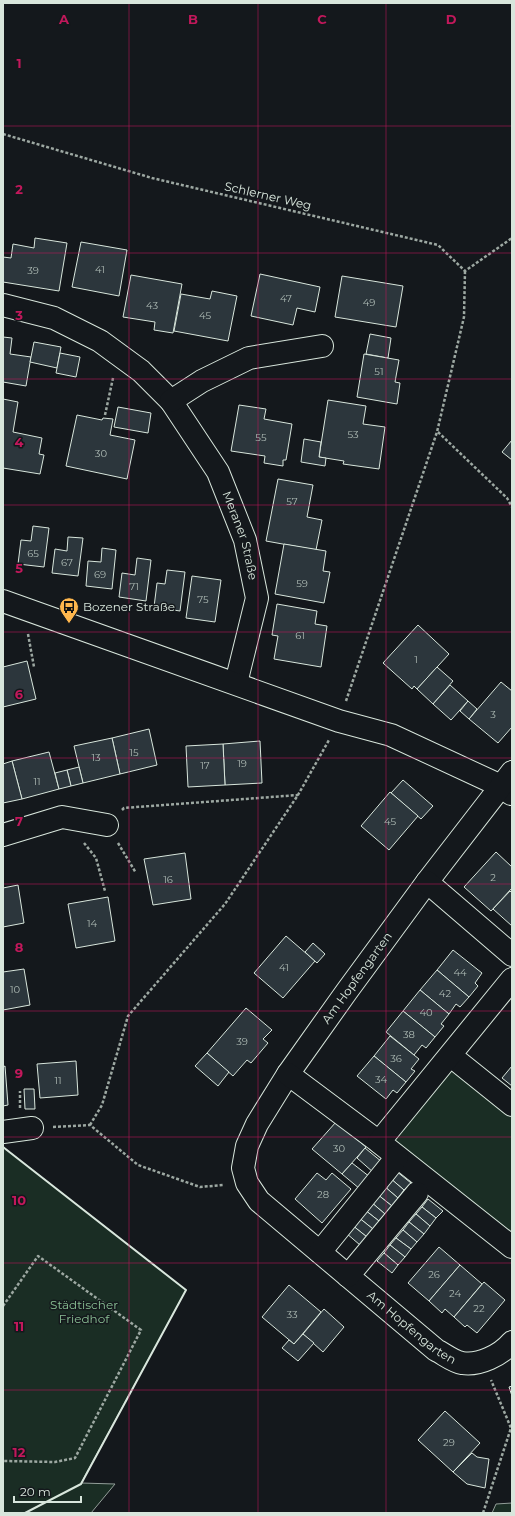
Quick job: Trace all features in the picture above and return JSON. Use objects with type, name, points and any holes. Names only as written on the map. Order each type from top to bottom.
[{"type":"street","name":"Meraner Straße","points":[[3,305],[54,318],[100,341],[141,372],[171,401],[218,472],[245,540],[257,598],[236,683]]},
{"type":"street","points":[[171,401],[202,381],[249,358],[322,346]]},
{"type":"street","points":[[3,601],[236,683]]},
{"type":"street","name":"Am Hopfengarten","points":[[236,683],[339,721],[390,735],[508,784],[427,882],[288,1074],[257,1124],[248,1146],[243,1168],[247,1184],[259,1201],[436,1350],[461,1363],[483,1361],[507,1348],[512,1342]]},
{"type":"street","points":[[3,835],[62,818],[107,825]]},
{"type":"street","points":[[427,882],[512,955]]},
{"type":"street","points":[[379,1142],[451,1056],[512,979]]},
{"type":"street","points":[[451,1056],[512,1105]]},
{"type":"street","points":[[288,1074],[379,1142],[512,1247]]},
{"type":"street","points":[[3,1132],[32,1128]]},
{"type":"street","points":[[320,1252],[397,1157]]},
{"type":"street","points":[[348,1276],[417,1194]]},
{"type":"path","name":"Schlerner Weg","points":[[3,134],[152,178],[438,245],[465,271],[512,238]]},
{"type":"path","points":[[105,415],[119,355]]},
{"type":"path","points":[[437,432],[506,498],[512,507]]},
{"type":"path","points":[[23,608],[34,667]]},
{"type":"path","points":[[136,873],[107,825],[124,808],[298,795]]},
{"type":"path","points":[[62,818],[96,858],[105,891]]},
{"type":"path","points":[[32,1128],[90,1126],[138,1165],[200,1187],[247,1184]]},
{"type":"path","points":[[3,1306],[38,1256],[141,1330],[75,1458],[54,1462],[3,1461]]},
{"type":"path","points":[[483,1361],[511,1428],[483,1513]]},
{"type":"green space","points":[[449,1065],[512,1113],[512,1241],[388,1139]]},
{"type":"green space","name":"Städtischer Friedhof","points":[[3,1147],[186,1290],[81,1483],[115,1484],[91,1513],[3,1513]]},
{"type":"green space","points":[[512,1503],[512,1513],[492,1513],[496,1504]]},
{"type":"building","points":[[35,238],[67,243],[59,291],[3,282],[3,257],[11,258],[13,244],[34,248]]},
{"type":"building","points":[[81,242],[127,250],[119,296],[72,287]]},
{"type":"building","points":[[260,274],[320,287],[315,312],[297,308],[293,325],[251,316]]},
{"type":"building","points":[[131,275],[182,284],[173,333],[154,330],[155,322],[123,317]]},
{"type":"building","points":[[342,276],[403,286],[396,327],[335,317]]},
{"type":"building","points":[[212,291],[237,296],[228,341],[174,331],[181,294],[210,299]]},
{"type":"building","points":[[370,334],[391,338],[388,358],[366,354]]},
{"type":"building","points":[[3,337],[12,338],[10,354],[31,357],[26,386],[3,382]]},
{"type":"building","points":[[34,342],[61,347],[57,368],[30,362]]},
{"type":"building","points":[[60,353],[80,357],[76,377],[56,373]]},
{"type":"building","points":[[364,354],[399,360],[395,382],[400,383],[397,404],[357,397]]},
{"type":"building","points":[[3,399],[18,402],[13,432],[42,438],[39,454],[44,455],[40,474],[3,468]]},
{"type":"building","points":[[328,400],[366,406],[363,424],[385,427],[379,469],[343,464],[344,461],[319,457]]},
{"type":"building","points":[[239,405],[266,409],[264,419],[292,424],[286,460],[283,460],[283,466],[264,463],[265,456],[231,451]]},
{"type":"building","points":[[118,407],[151,413],[148,433],[114,427]]},
{"type":"building","points":[[77,415],[102,420],[103,418],[113,419],[110,435],[135,440],[127,479],[66,466]]},
{"type":"building","points":[[304,439],[321,442],[319,457],[326,458],[325,466],[301,462]]},
{"type":"building","points":[[512,440],[512,460],[502,452]]},
{"type":"building","points":[[278,479],[313,485],[307,517],[322,520],[316,550],[266,541]]},
{"type":"building","points":[[33,526],[49,528],[44,567],[18,564],[21,540],[31,541]]},
{"type":"building","points":[[68,537],[83,538],[78,576],[52,573],[55,549],[67,551]]},
{"type":"building","points":[[284,544],[326,551],[323,571],[330,572],[324,603],[275,594]]},
{"type":"building","points":[[102,548],[116,550],[112,589],[86,586],[88,561],[101,562]]},
{"type":"building","points":[[137,558],[151,560],[146,601],[119,597],[122,573],[135,575]]},
{"type":"building","points":[[167,570],[185,572],[180,611],[154,607],[157,583],[165,584]]},
{"type":"building","points":[[192,576],[221,580],[215,622],[186,618]]},
{"type":"building","points":[[277,604],[317,611],[315,624],[327,626],[321,667],[274,659],[278,636],[272,635]]},
{"type":"building","points":[[418,625],[449,654],[417,689],[414,686],[412,689],[383,663]]},
{"type":"building","points":[[27,661],[36,699],[3,707],[3,667]]},
{"type":"building","points":[[437,667],[453,681],[433,704],[417,689]]},
{"type":"building","points":[[501,682],[512,691],[512,727],[498,743],[469,719]]},
{"type":"building","points":[[450,685],[468,701],[451,720],[433,704]]},
{"type":"building","points":[[468,701],[477,709],[469,719],[460,711]]},
{"type":"building","points":[[149,729],[157,765],[120,774],[112,738]]},
{"type":"building","points":[[112,738],[120,774],[83,783],[74,746]]},
{"type":"building","points":[[260,741],[262,783],[225,785],[223,744]]},
{"type":"building","points":[[223,744],[225,785],[188,787],[186,746]]},
{"type":"building","points":[[49,752],[59,789],[22,799],[12,761]]},
{"type":"building","points":[[12,761],[22,799],[3,803],[3,764]]},
{"type":"building","points":[[79,767],[83,783],[71,786],[67,770]]},
{"type":"building","points":[[67,770],[71,786],[59,789],[55,773]]},
{"type":"building","points":[[403,780],[433,806],[421,819],[391,793]]},
{"type":"building","points":[[390,792],[418,816],[389,850],[361,826]]},
{"type":"building","points":[[496,852],[512,867],[512,888],[491,911],[464,887]]},
{"type":"building","points":[[185,853],[191,899],[153,905],[144,859]]},
{"type":"building","points":[[18,885],[24,923],[3,927],[3,888]]},
{"type":"building","points":[[510,891],[512,893],[512,926],[493,909]]},
{"type":"building","points":[[108,897],[115,941],[76,948],[68,904]]},
{"type":"building","points":[[286,936],[315,961],[283,998],[254,973]]},
{"type":"building","points":[[313,943],[325,954],[317,963],[305,952]]},
{"type":"building","points":[[453,950],[482,973],[475,983],[478,986],[469,997],[437,970]]},
{"type":"building","points":[[24,969],[30,1005],[3,1010],[3,972]]},
{"type":"building","points":[[437,970],[469,997],[460,1007],[456,1004],[449,1014],[420,990]]},
{"type":"building","points":[[420,990],[449,1014],[441,1024],[444,1026],[435,1037],[403,1011]]},
{"type":"building","points":[[246,1008],[272,1030],[263,1039],[268,1043],[251,1063],[247,1060],[233,1076],[207,1053]]},
{"type":"building","points":[[403,1011],[435,1037],[426,1048],[422,1045],[414,1055],[386,1032]]},
{"type":"building","points":[[390,1036],[419,1059],[411,1069],[415,1071],[406,1082],[374,1056]]},
{"type":"building","points":[[207,1053],[229,1072],[218,1086],[195,1066]]},
{"type":"building","points":[[374,1056],[406,1082],[397,1093],[393,1090],[386,1099],[357,1076]]},
{"type":"building","points":[[76,1061],[78,1095],[40,1098],[37,1064]]},
{"type":"building","points":[[5,1066],[8,1105],[3,1106],[3,1067]]},
{"type":"building","points":[[512,1066],[512,1086],[502,1078]]},
{"type":"building","points":[[24,1089],[34,1089],[35,1109],[25,1109]]},
{"type":"building","points":[[336,1122],[366,1147],[342,1174],[312,1149]]},
{"type":"building","points":[[365,1148],[382,1162],[374,1173],[357,1158]]},
{"type":"building","points":[[352,1163],[370,1177],[360,1189],[342,1174]]},
{"type":"building","points":[[396,1171],[411,1183],[404,1190],[390,1178]]},
{"type":"building","points":[[317,1173],[326,1180],[332,1173],[351,1189],[322,1223],[295,1199]]},
{"type":"building","points":[[390,1178],[404,1190],[398,1198],[384,1186]]},
{"type":"building","points":[[384,1186],[398,1198],[392,1206],[377,1194]]},
{"type":"building","points":[[377,1194],[392,1206],[385,1214],[371,1202]]},
{"type":"building","points":[[428,1199],[443,1211],[436,1218],[422,1207]]},
{"type":"building","points":[[371,1202],[385,1214],[379,1221],[365,1210]]},
{"type":"building","points":[[422,1207],[436,1218],[430,1226],[416,1214]]},
{"type":"building","points":[[365,1210],[379,1221],[373,1229],[358,1217]]},
{"type":"building","points":[[416,1214],[430,1226],[424,1234],[409,1222]]},
{"type":"building","points":[[358,1217],[373,1229],[367,1237],[352,1225]]},
{"type":"building","points":[[409,1222],[424,1234],[417,1242],[403,1230]]},
{"type":"building","points":[[352,1225],[367,1237],[360,1245],[346,1233]]},
{"type":"building","points":[[403,1230],[417,1242],[411,1249],[396,1238]]},
{"type":"building","points":[[396,1238],[411,1249],[405,1257],[390,1245]]},
{"type":"building","points":[[390,1245],[405,1257],[398,1265],[384,1253]]},
{"type":"building","points":[[439,1247],[460,1265],[429,1301],[408,1283]]},
{"type":"building","points":[[384,1253],[398,1265],[392,1273],[377,1261]]},
{"type":"building","points":[[460,1265],[482,1284],[454,1317],[445,1309],[442,1313],[429,1301]]},
{"type":"building","points":[[484,1282],[505,1300],[477,1333],[467,1325],[465,1327],[454,1317]]},
{"type":"building","points":[[289,1285],[321,1312],[294,1344],[262,1317]]},
{"type":"building","points":[[324,1309],[344,1327],[323,1352],[303,1334]]},
{"type":"building","points":[[303,1334],[314,1343],[298,1361],[282,1348],[289,1340],[294,1344]]},
{"type":"building","points":[[512,1386],[512,1396],[509,1387]]},
{"type":"building","points":[[445,1411],[480,1443],[453,1472],[418,1440]]},
{"type":"building","points":[[472,1453],[477,1457],[489,1459],[485,1488],[467,1484],[453,1472]]},
{"type":"wall","points":[[3,1147],[186,1290],[81,1484],[25,1513]]},
{"type":"place","name":"Bozener Straße","points":[[69,624]]}]
